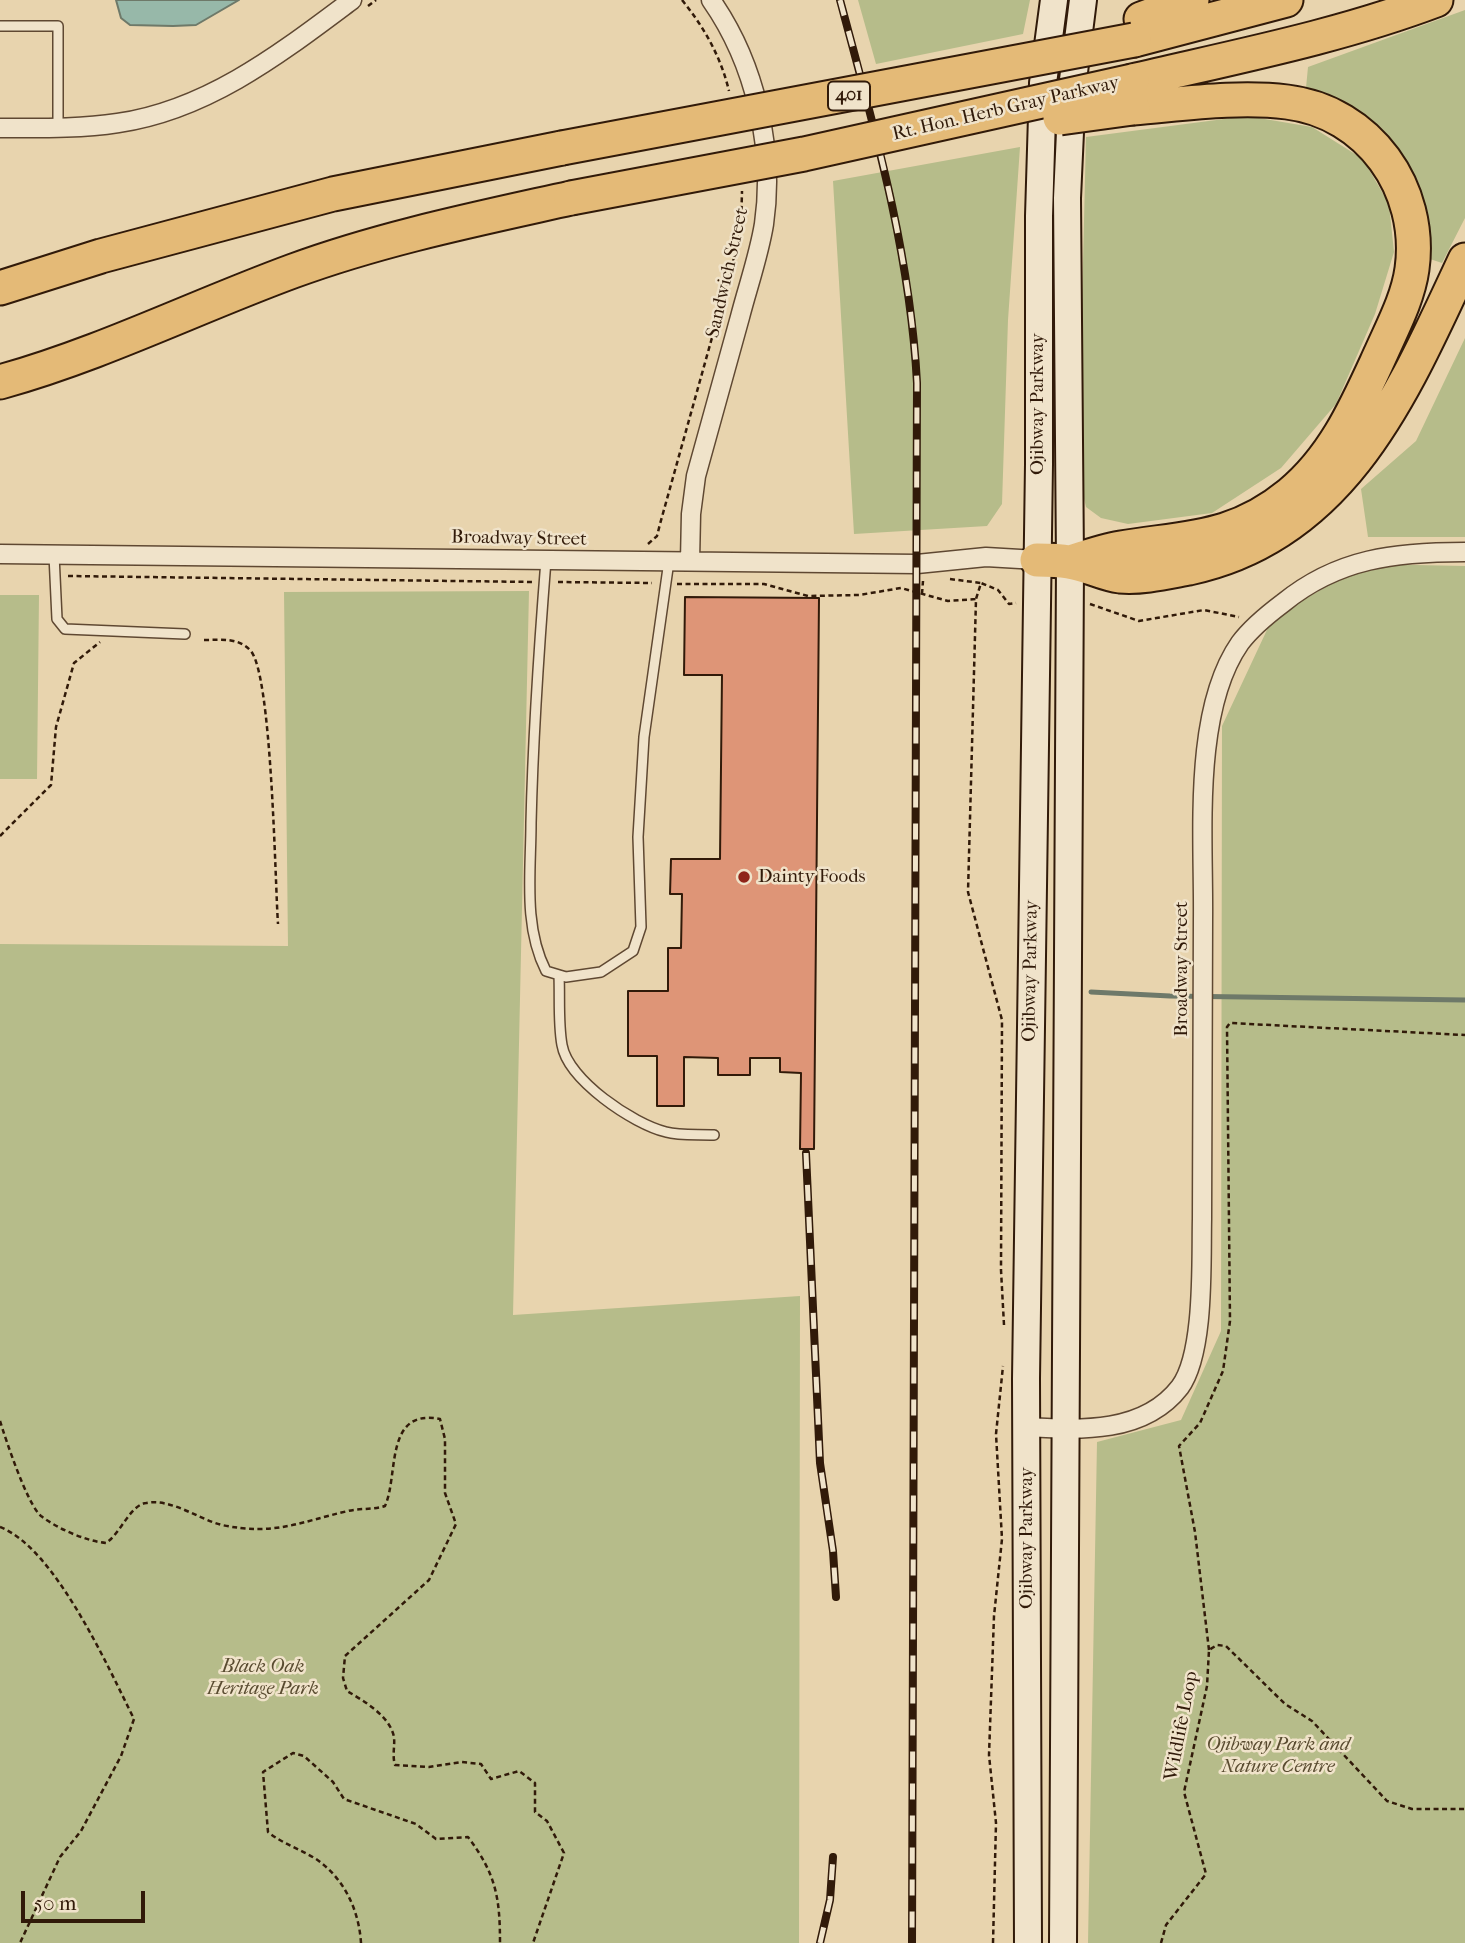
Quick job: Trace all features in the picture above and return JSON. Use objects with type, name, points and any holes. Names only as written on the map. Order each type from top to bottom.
[{"type":"highway","points":[[1133,31],[1192,0]]},
{"type":"highway","name":"Rt. Hon. Herb Gray Parkway","points":[[0,288],[101,256],[333,194],[562,148],[825,101],[1133,31],[1286,0]]},
{"type":"highway","name":"Rt. Hon. Herb Gray Parkway","points":[[0,383],[81,357],[339,255],[413,234],[571,198],[1133,94],[1289,45],[1389,18],[1436,0]]},
{"type":"highway","points":[[1070,562],[1120,548],[1209,536],[1250,521],[1290,494],[1324,460],[1348,424],[1401,308],[1412,271],[1414,239],[1409,206],[1396,174],[1378,148],[1352,126],[1320,110],[1287,102],[1133,94]]},
{"type":"highway","points":[[1037,560],[1070,562],[1120,576],[1167,572],[1209,563],[1275,535],[1307,512],[1353,464],[1387,418],[1405,387],[1465,260]]},
{"type":"main road","name":"Ojibway Parkway","points":[[1028,1943],[1027,1427],[1040,149],[1043,83],[1054,0]]},
{"type":"main road","name":"Ojibway Parkway","points":[[1063,1943],[1070,562],[1067,198],[1072,88],[1083,0]]},
{"type":"street","points":[[0,128],[58,128],[120,123],[187,104],[266,62],[352,0]]},
{"type":"street","name":"Sandwich Street","points":[[690,561],[691,514],[696,476],[758,249],[766,194],[763,137],[749,73],[726,21],[711,0]]},
{"type":"street","name":"Broadway Street","points":[[1027,1427],[1066,1429],[1123,1425],[1150,1411],[1180,1387],[1195,1353],[1201,1268],[1204,808],[1209,724],[1226,667],[1253,627],[1317,579],[1348,564],[1377,558],[1465,552]]},
{"type":"street","name":"Broadway Street","points":[[0,554],[917,564],[986,558],[1037,560]]},
{"type":"lane","points":[[0,26],[58,26],[58,128]]},
{"type":"lane","points":[[54,555],[57,619],[60,625],[74,631],[186,634]]},
{"type":"lane","points":[[547,560],[533,719],[530,903],[537,952],[546,971],[566,977],[601,972],[632,951],[641,927],[638,837],[643,737],[669,561]]},
{"type":"lane","points":[[559,975],[562,1047],[578,1073],[606,1101],[643,1122],[666,1132],[714,1135]]},
{"type":"path","points":[[682,0],[706,33],[724,71],[731,102]]},
{"type":"path","points":[[641,546],[657,536],[741,229],[742,189]]},
{"type":"path","points":[[55,576],[764,584],[808,596],[859,595],[891,587],[961,602],[976,599]]},
{"type":"path","points":[[922,594],[922,581],[927,578]]},
{"type":"path","points":[[949,579],[981,583]]},
{"type":"path","points":[[0,836],[51,785],[56,727],[74,663],[99,646],[103,632]]},
{"type":"path","points":[[204,640],[234,640],[251,651],[259,668],[265,712],[278,924]]},
{"type":"path","points":[[1209,1650],[1195,1532],[1179,1446],[1200,1423],[1223,1371],[1230,1321],[1227,1027],[1230,1023],[1465,1035]]},
{"type":"path","points":[[0,1421],[11,1458],[39,1515],[90,1541],[106,1543],[118,1535],[132,1510],[144,1503],[162,1503],[221,1525],[270,1530],[295,1527],[352,1510],[385,1506],[400,1435],[411,1423],[427,1416],[440,1419],[445,1439],[444,1493],[456,1524],[429,1580],[345,1656],[343,1678],[347,1691],[365,1702],[386,1721],[394,1737],[392,1755],[396,1765],[429,1767],[462,1762],[481,1764],[491,1779],[519,1771],[535,1783],[536,1812],[547,1821],[564,1853],[533,1943]]},
{"type":"path","points":[[0,1527],[15,1532],[52,1573],[80,1615],[134,1719],[121,1756],[81,1830],[60,1857],[20,1943]]},
{"type":"path","name":"Wildlife Loop","points":[[1161,1943],[1166,1926],[1206,1874],[1184,1792],[1207,1686],[1209,1650],[1217,1645],[1226,1646],[1285,1704],[1312,1721],[1387,1801],[1412,1809],[1465,1809]]},
{"type":"path","points":[[361,1943],[356,1913],[335,1876],[317,1860],[281,1843],[268,1832],[263,1772],[293,1753],[304,1756],[333,1782],[344,1799],[416,1824],[436,1839],[468,1837],[491,1872],[500,1900],[500,1943]]},
{"type":"green space","points":[[858,0],[1030,0],[1023,34],[876,64]]},
{"type":"green space","points":[[1465,10],[1465,218],[1442,263],[1427,258],[1425,206],[1398,153],[1356,112],[1306,88],[1308,67]]},
{"type":"green space","points":[[1247,116],[1312,127],[1363,159],[1389,204],[1394,252],[1375,314],[1336,404],[1281,468],[1212,513],[1128,524],[1101,518],[1086,507],[1078,473],[1086,137]]},
{"type":"green space","points":[[1020,147],[1008,320],[1002,504],[987,526],[854,534],[833,181]]},
{"type":"green space","points":[[1465,338],[1465,537],[1368,537],[1361,489],[1416,441]]},
{"type":"green space","name":"Ojibway Park and Nature Centre","points":[[1366,564],[1465,566],[1465,1943],[1088,1943],[1097,1442],[1181,1420],[1221,1331],[1222,726],[1273,617]]},
{"type":"green space","name":"Black Oak Heritage Park","points":[[529,591],[513,1315],[800,1296],[799,1943],[0,1943],[0,944],[288,946],[284,592]]},
{"type":"green space","points":[[0,595],[39,595],[37,779],[0,779]]},
{"type":"shaded area","points":[[116,0],[239,0],[196,25],[173,26],[130,25],[121,18]]},
{"type":"building","name":"Dainty Foods","points":[[685,597],[819,598],[814,1149],[800,1149],[801,1073],[780,1072],[780,1058],[750,1058],[750,1075],[718,1075],[718,1058],[684,1057],[684,1106],[657,1106],[657,1056],[628,1056],[628,991],[668,991],[668,948],[681,948],[682,894],[670,894],[671,859],[720,859],[722,675],[684,675]]},
{"type":"waterway","points":[[1091,992],[1170,996],[1465,1000]]},
{"type":"railway","points":[[840,0],[899,237],[917,383],[912,1943]]},
{"type":"railway","points":[[806,1153],[820,1463],[833,1551],[836,1597]]},
{"type":"railway","points":[[820,1943],[830,1900],[833,1857]]},
{"type":"place","name":"Dainty Foods","points":[[744,877]]}]
